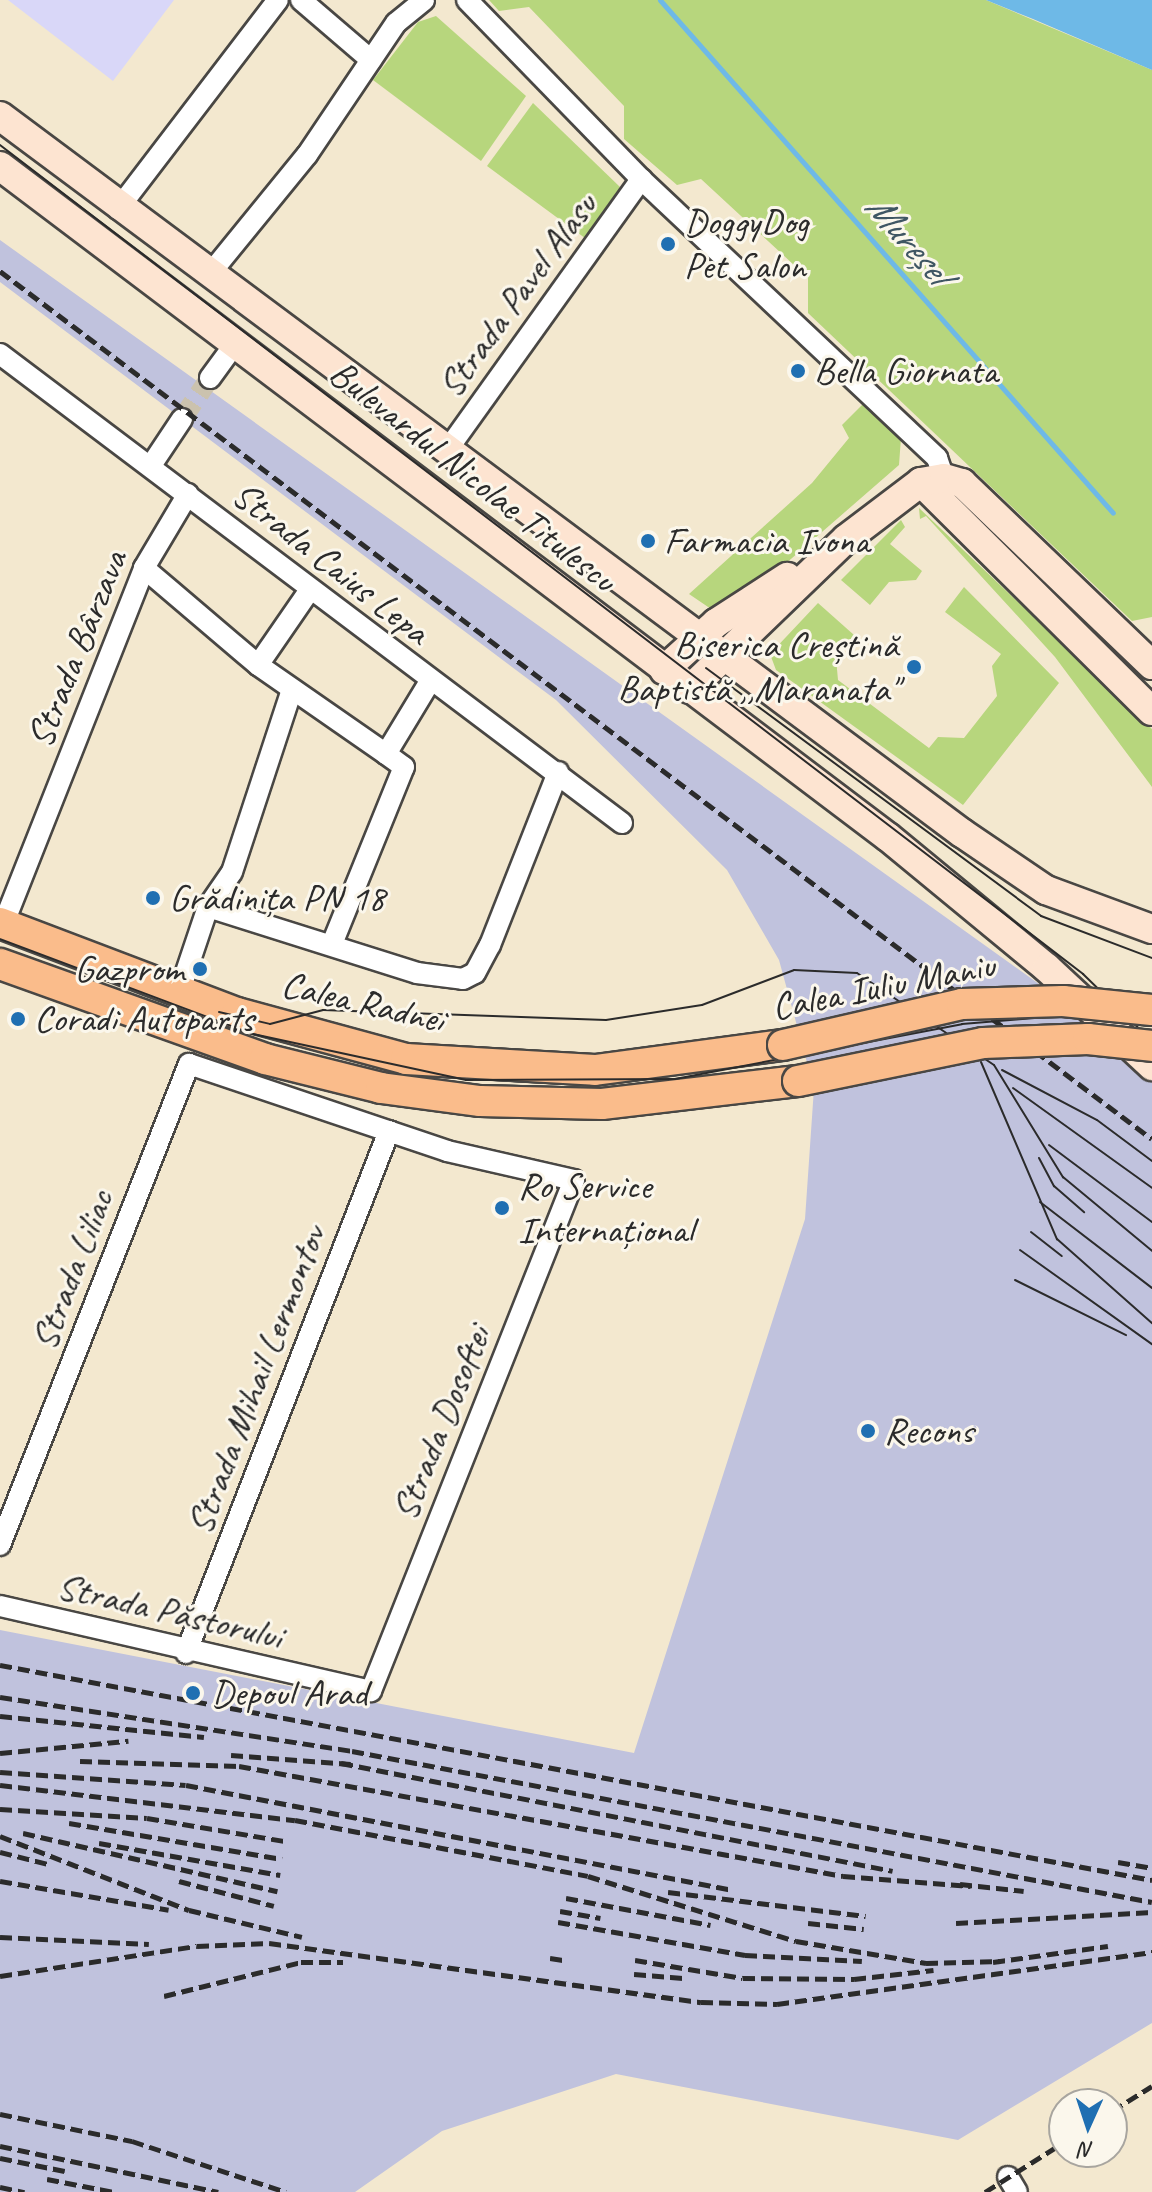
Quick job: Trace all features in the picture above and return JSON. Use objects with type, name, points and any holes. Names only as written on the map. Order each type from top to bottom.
[{"type":"main road","name":"Bulevardul Nicolae Titulescu","points":[[0,116],[118,209],[1020,873],[1086,908],[1152,929]]},
{"type":"main road","name":"Bulevardul Nicolae Titulescu","points":[[0,166],[237,341],[956,891],[1152,1066]]},
{"type":"main road","points":[[932,480],[1152,711]]},
{"type":"main road","points":[[664,670],[699,636],[932,480],[962,483],[1148,654]]},
{"type":"main road","points":[[690,689],[846,539]]},
{"type":"main road","name":"Calea Radnei","points":[[1,924],[179,993],[406,1059],[532,1069],[678,1064]]},
{"type":"main road","name":"Calea Radnei","points":[[0,964],[265,1059],[381,1088],[541,1104],[678,1100]]},
{"type":"main road","name":"Calea Iuliu Maniu","points":[[678,1064],[783,1045],[962,1004],[1063,1001],[1152,1010]]},
{"type":"main road","name":"Calea Iuliu Maniu","points":[[678,1100],[798,1081],[983,1043],[1088,1039],[1152,1046]]},
{"type":"street","points":[[118,209],[278,0]]},
{"type":"street","points":[[301,0],[371,60]]},
{"type":"street","points":[[209,275],[371,60],[424,0]]},
{"type":"street","points":[[467,0],[641,179],[937,458],[932,480]]},
{"type":"street","name":"Strada Pavel Alasu","points":[[448,449],[641,179]]},
{"type":"street","points":[[210,378],[237,341]]},
{"type":"street","name":"Strada Caius Lepa","points":[[0,354],[152,464],[429,683],[558,772],[622,823]]},
{"type":"street","points":[[152,464],[182,419]]},
{"type":"street","name":"Strada Bârzava","points":[[1,924],[144,568],[188,494]]},
{"type":"street","points":[[144,568],[258,665],[388,751],[404,767],[332,944]]},
{"type":"street","points":[[258,665],[309,591]]},
{"type":"street","points":[[388,751],[429,683]]},
{"type":"street","points":[[179,993],[208,907],[232,872],[292,690]]},
{"type":"street","points":[[208,907],[445,981],[475,973],[558,772]]},
{"type":"street","name":"Strada Liliac","points":[[0,1545],[189,1064],[389,1131]]},
{"type":"street","name":"Strada Dosoftei","points":[[371,1691],[574,1180],[389,1131]]},
{"type":"street","name":"Strada Mihail Lermontov","points":[[186,1653],[389,1131]]},
{"type":"street","name":"Strada Păstorului","points":[[0,1606],[186,1653],[371,1691]]},
{"type":"shaded area","points":[[8,0],[174,0],[113,81]]},
{"type":"shaded area","points":[[0,240],[1039,984],[1152,1082],[1152,2023],[958,2140],[616,2074],[442,2131],[355,2192],[0,2192],[0,1630],[634,1753],[805,1219],[814,1088],[779,960],[727,870],[556,700],[0,282]]},
{"type":"green space","points":[[489,0],[986,0],[1152,70],[1152,617],[1132,621],[808,313],[808,278],[701,179],[677,185],[624,139],[624,106],[529,7],[499,11]]},
{"type":"green space","points":[[436,16],[526,96],[481,161],[373,80],[418,22]]},
{"type":"green space","points":[[533,103],[620,187],[589,241],[487,166]]},
{"type":"green space","points":[[864,403],[901,438],[899,465],[776,572],[714,611],[689,594],[812,483],[849,438],[842,425]]},
{"type":"green space","points":[[919,508],[1152,729],[1152,787],[1055,657],[926,516],[920,519]]},
{"type":"green space","points":[[901,520],[905,527],[890,544],[922,571],[916,580],[889,582],[870,605],[841,580]]},
{"type":"green space","points":[[964,587],[1059,683],[963,805],[776,670],[770,654],[818,603],[854,635],[836,658],[838,680],[929,748],[938,737],[964,738],[997,696],[992,666],[1001,654],[945,612]]},
{"type":"water","points":[[986,0],[1152,0],[1152,70],[1033,19]]},
{"type":"waterway","name":"Mureșel","points":[[660,0],[1113,513]]},
{"type":"tunnel","points":[[182,419],[210,378]]},
{"type":"tram line","points":[[0,145],[1083,974],[1152,1041]]},
{"type":"tram line","points":[[706,668],[1041,916],[1152,958]]},
{"type":"tram line","points":[[0,939],[253,1034],[466,1080],[675,1079],[962,1024],[1059,1016],[1152,1023]]},
{"type":"tram line","points":[[219,1012],[270,1024],[323,1010],[606,1020],[702,1005],[794,970],[857,973],[994,1065],[1063,1177],[1152,1251]]},
{"type":"tram line","points":[[981,1062],[1057,1239],[1152,1323]]},
{"type":"tram line","points":[[1002,1070],[1097,1120],[1152,1161]]},
{"type":"tram line","points":[[1013,1088],[1152,1188]]},
{"type":"tram line","points":[[1049,1145],[1152,1222]]},
{"type":"tram line","points":[[1039,1158],[1054,1186],[1084,1212]]},
{"type":"tram line","points":[[1040,1202],[1152,1288]]},
{"type":"tram line","points":[[1031,1232],[1062,1256]]},
{"type":"tram line","points":[[1020,1250],[1152,1344]]},
{"type":"tram line","points":[[1015,1280],[1126,1335]]},
{"type":"railway","points":[[0,271],[1152,1139]]},
{"type":"railway","points":[[0,1665],[1152,1880]]},
{"type":"railway","points":[[0,1697],[352,1751],[1152,1902]]},
{"type":"railway","points":[[0,1716],[204,1737]]},
{"type":"railway","points":[[0,1753],[128,1741]]},
{"type":"railway","points":[[231,1755],[351,1764]]},
{"type":"railway","points":[[80,1761],[239,1766],[843,1876],[971,1886]]},
{"type":"railway","points":[[341,1763],[893,1871]]},
{"type":"railway","points":[[0,1772],[186,1785],[733,1890]]},
{"type":"railway","points":[[0,1785],[295,1820],[588,1876],[796,1941],[926,1963],[1001,1961]]},
{"type":"railway","points":[[0,1809],[147,1818],[285,1841]]},
{"type":"railway","points":[[69,1823],[282,1859]]},
{"type":"railway","points":[[23,1833],[277,1891]]},
{"type":"railway","points":[[0,1836],[189,1910],[302,1937]]},
{"type":"railway","points":[[99,1843],[280,1875]]},
{"type":"railway","points":[[0,1852],[48,1864]]},
{"type":"railway","points":[[1118,1862],[1152,1868]]},
{"type":"railway","points":[[0,1881],[169,1910]]},
{"type":"railway","points":[[179,1881],[274,1906]]},
{"type":"railway","points":[[960,1884],[1024,1891]]},
{"type":"railway","points":[[668,1892],[866,1916]]},
{"type":"railway","points":[[566,1898],[710,1925]]},
{"type":"railway","points":[[560,1911],[600,1918]]},
{"type":"railway","points":[[956,1923],[1152,1912]]},
{"type":"railway","points":[[558,1922],[745,1955],[862,1961]]},
{"type":"railway","points":[[808,1923],[864,1929]]},
{"type":"railway","points":[[0,1937],[149,1944]]},
{"type":"railway","points":[[0,1976],[197,1946],[269,1943],[701,2002],[777,2004],[1152,1952]]},
{"type":"railway","points":[[993,1962],[1108,1946]]},
{"type":"railway","points":[[550,1958],[563,1960]]},
{"type":"railway","points":[[635,1960],[743,1978],[854,1979],[933,1970]]},
{"type":"railway","points":[[164,1996],[301,1962],[343,1962]]},
{"type":"railway","points":[[634,1974],[683,1978]]},
{"type":"railway","points":[[1128,2101],[1152,2086]]},
{"type":"railway","points":[[0,2114],[132,2141],[286,2192]]},
{"type":"railway","points":[[0,2146],[218,2192]]},
{"type":"railway","points":[[985,2192],[1048,2152]]},
{"type":"railway","points":[[0,2158],[65,2171]]},
{"type":"railway","points":[[47,2179],[114,2192]]},
{"type":"railway","points":[[0,2187],[24,2192]]},
{"type":"place","name":"DoggyDog Pet Salon","points":[[668,244]]},
{"type":"place","name":"Bella Giornata","points":[[798,371]]},
{"type":"place","name":"Farmacia Ivona","points":[[648,541]]},
{"type":"place","name":"Biserica Creștină Baptistă ,,Maranata\"","points":[[914,667]]},
{"type":"place","name":"Grădinița PN 18","points":[[153,898]]},
{"type":"place","name":"Gazprom","points":[[200,969]]},
{"type":"place","name":"Coradi Autoparts","points":[[18,1019]]},
{"type":"place","name":"Ro Service Internațional","points":[[502,1208]]},
{"type":"place","name":"Recons","points":[[868,1431]]},
{"type":"place","name":"Depoul Arad","points":[[193,1693]]}]
